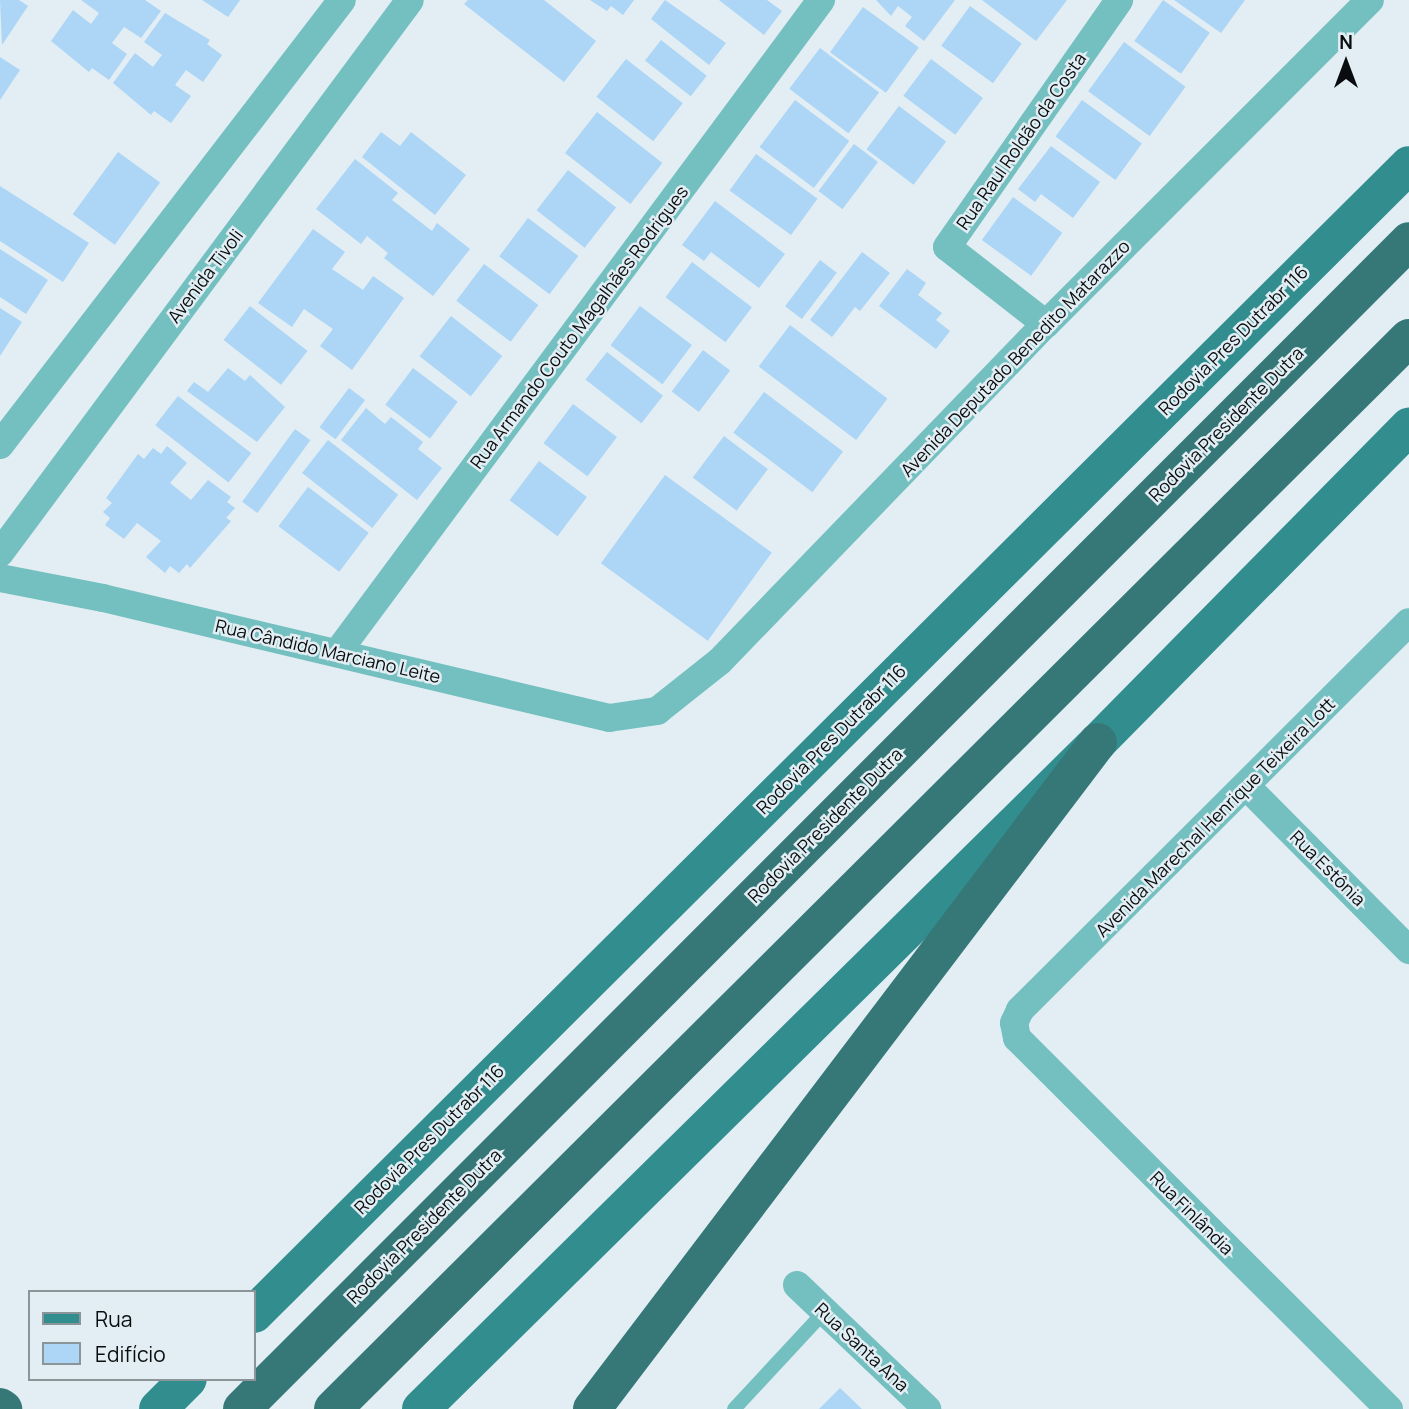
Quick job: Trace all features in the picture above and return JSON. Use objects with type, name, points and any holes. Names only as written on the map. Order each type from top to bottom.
[{"type":"highway","name":"Rodovia Presidente Dutra","points":[[242,1409],[1409,241]]},
{"type":"highway","points":[[333,1409],[1409,338]]},
{"type":"highway","points":[[592,1409],[1098,742]]},
{"type":"main road","name":"Rodovia Pres Dutrabr 116","points":[[256,1312],[1409,165]]},
{"type":"main road","points":[[421,1409],[1098,742],[1409,427]]},
{"type":"main road","points":[[158,1409],[186,1381]]},
{"type":"street","points":[[0,445],[342,0]]},
{"type":"street","name":"Avenida Tivoli","points":[[0,553],[410,0]]},
{"type":"street","name":"Rua Armando Couto Magalhães Rodrigues","points":[[337,653],[821,0]]},
{"type":"street","name":"Rua Raul Roldão da Costa","points":[[1046,324],[947,247],[1119,0]]},
{"type":"street","name":"Avenida Deputado Benedito Matarazzo","points":[[656,711],[720,661],[1046,324],[1370,0]]},
{"type":"street","name":"Rua Cândido Marciano Leite","points":[[0,578],[337,653],[609,718],[656,711]]},
{"type":"street","name":"Avenida Marechal Henrique Teixeira Lott","points":[[1020,1010],[1409,622]]},
{"type":"street","name":"Rua Estônia","points":[[1247,786],[1409,950]]},
{"type":"street","name":"Rua Finlândia","points":[[1020,1010],[1014,1023],[1017,1038],[1389,1409]]},
{"type":"street","name":"Rua Santa Ana","points":[[797,1285],[928,1409]]},
{"type":"lane","points":[[734,1409],[824,1312]]},
{"type":"building","points":[[0,0],[19,0],[28,6],[2,45]]},
{"type":"building","points":[[81,0],[145,0],[161,11],[141,38],[124,27],[112,43],[127,54],[109,80],[92,68],[89,72],[51,41],[73,10],[91,24],[99,13]]},
{"type":"building","points":[[202,0],[240,0],[228,17]]},
{"type":"building","points":[[468,0],[544,0],[596,41],[564,82],[464,4]]},
{"type":"building","points":[[590,0],[634,0],[623,15],[611,6],[607,11]]},
{"type":"building","points":[[665,0],[726,43],[709,65],[651,19]]},
{"type":"building","points":[[719,0],[767,0],[782,11],[764,35]]},
{"type":"building","points":[[876,0],[955,0],[924,41],[905,26],[912,17],[898,6],[891,16]]},
{"type":"building","points":[[982,0],[1067,0],[1036,41]]},
{"type":"building","points":[[1163,0],[1210,33],[1181,74],[1134,41]]},
{"type":"building","points":[[1174,0],[1245,0],[1221,33]]},
{"type":"building","points":[[970,6],[1022,44],[993,83],[941,46]]},
{"type":"building","points":[[863,7],[919,48],[886,93],[830,52]]},
{"type":"building","points":[[165,13],[210,40],[207,44],[222,55],[203,82],[186,70],[175,85],[191,96],[171,123],[154,111],[151,115],[113,83],[135,53],[153,67],[162,55],[144,42]]},
{"type":"building","points":[[661,40],[707,76],[691,96],[645,60]]},
{"type":"building","points":[[1124,42],[1185,87],[1150,136],[1088,91]]},
{"type":"building","points":[[820,48],[879,93],[848,133],[789,89]]},
{"type":"building","points":[[0,57],[20,70],[0,100]]},
{"type":"building","points":[[626,59],[683,103],[653,141],[596,97]]},
{"type":"building","points":[[931,59],[983,98],[955,135],[903,96]]},
{"type":"building","points":[[795,100],[849,141],[814,188],[759,147]]},
{"type":"building","points":[[1082,100],[1142,143],[1115,180],[1056,136]]},
{"type":"building","points":[[899,106],[946,142],[914,185],[867,149]]},
{"type":"building","points":[[597,112],[662,163],[630,204],[565,153]]},
{"type":"building","points":[[381,132],[400,146],[411,132],[466,175],[435,215],[362,157]]},
{"type":"building","points":[[854,144],[878,162],[842,209],[818,191]]},
{"type":"building","points":[[1051,146],[1100,182],[1073,218],[1041,194],[1035,202],[1018,189]]},
{"type":"building","points":[[118,152],[160,183],[115,245],[73,214]]},
{"type":"building","points":[[756,154],[817,199],[791,235],[730,190]]},
{"type":"building","points":[[355,159],[398,193],[392,200],[432,231],[437,223],[470,249],[433,296],[384,258],[388,253],[367,236],[361,244],[316,209]]},
{"type":"building","points":[[568,170],[616,208],[585,248],[537,210]]},
{"type":"building","points":[[0,186],[89,243],[63,282],[0,241]]},
{"type":"building","points":[[1013,197],[1062,233],[1031,276],[982,240]]},
{"type":"building","points":[[715,201],[785,254],[759,288],[711,252],[704,261],[682,245]]},
{"type":"building","points":[[528,218],[578,256],[549,294],[499,256]]},
{"type":"building","points":[[313,229],[345,252],[332,269],[363,290],[373,276],[404,298],[352,370],[320,346],[333,329],[304,309],[292,327],[258,303]]},
{"type":"building","points":[[0,249],[48,280],[26,314],[0,297]]},
{"type":"building","points":[[862,252],[890,273],[860,311],[855,307],[832,337],[810,320]]},
{"type":"building","points":[[820,260],[837,273],[802,319],[785,306]]},
{"type":"building","points":[[692,262],[752,307],[725,342],[666,297]]},
{"type":"building","points":[[484,264],[538,305],[511,342],[456,301]]},
{"type":"building","points":[[907,269],[926,283],[918,295],[942,313],[936,320],[950,331],[936,349],[879,306]]},
{"type":"building","points":[[250,306],[308,351],[281,385],[224,340]]},
{"type":"building","points":[[640,306],[692,345],[662,384],[611,345]]},
{"type":"building","points":[[0,308],[22,322],[0,356]]},
{"type":"building","points":[[451,316],[502,356],[471,396],[420,356]]},
{"type":"building","points":[[790,325],[887,398],[856,440],[759,367]]},
{"type":"building","points":[[703,350],[730,370],[699,412],[672,392]]},
{"type":"building","points":[[607,352],[663,396],[641,423],[585,380]]},
{"type":"building","points":[[228,368],[245,381],[250,375],[285,407],[257,442],[187,391],[194,382],[208,392]]},
{"type":"building","points":[[413,368],[458,402],[430,438],[385,405]]},
{"type":"building","points":[[349,388],[365,400],[335,439],[320,427]]},
{"type":"building","points":[[764,392],[843,452],[812,492],[733,433]]},
{"type":"building","points":[[178,396],[251,453],[229,482],[155,425]]},
{"type":"building","points":[[573,404],[617,437],[587,476],[544,443]]},
{"type":"building","points":[[366,408],[385,424],[391,417],[423,442],[418,449],[442,468],[417,500],[341,440]]},
{"type":"building","points":[[295,429],[310,440],[257,513],[242,502]]},
{"type":"building","points":[[724,436],[768,469],[737,511],[693,478]]},
{"type":"building","points":[[328,440],[398,495],[372,528],[302,473]]},
{"type":"building","points":[[167,446],[187,463],[170,483],[191,500],[208,480],[231,497],[227,502],[235,508],[226,518],[231,521],[190,568],[187,564],[179,573],[170,566],[165,573],[146,557],[161,541],[137,523],[124,539],[105,525],[110,518],[103,512],[112,503],[106,498],[138,454],[144,459],[153,448],[161,454]]},
{"type":"building","points":[[539,461],[587,497],[557,536],[510,500]]},
{"type":"building","points":[[665,475],[772,553],[708,641],[601,563]]},
{"type":"building","points":[[308,487],[369,533],[339,572],[279,526]]},
{"type":"building","points":[[840,1388],[862,1409],[819,1409]]}]
